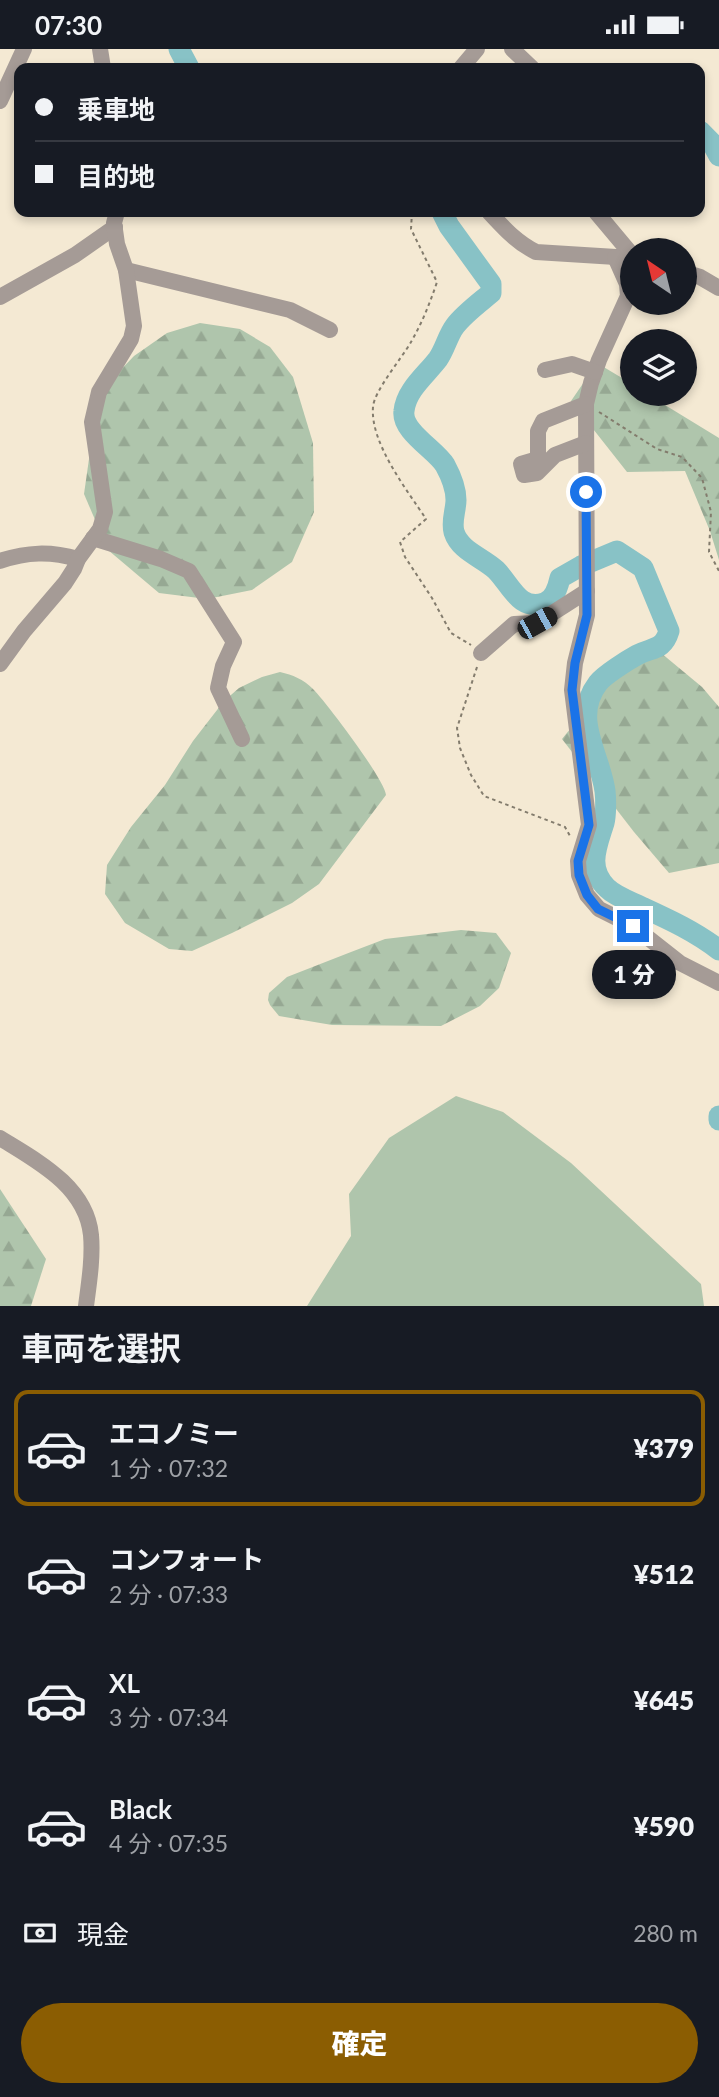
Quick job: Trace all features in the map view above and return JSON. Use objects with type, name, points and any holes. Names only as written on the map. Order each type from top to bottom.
[{"type":"street","points":[[465,63],[477,49]]},
{"type":"street","points":[[512,49],[527,63]]},
{"type":"street","points":[[0,101],[14,71]]},
{"type":"street","points":[[493,217],[505,231],[536,252],[620,257]]},
{"type":"street","points":[[599,217],[620,248]]},
{"type":"street","points":[[0,664],[65,583],[78,559],[100,529],[105,512],[92,422],[99,392],[131,339],[134,326],[126,270],[117,244],[116,220]]},
{"type":"street","points":[[0,297],[75,255],[116,220]]},
{"type":"street","points":[[126,270],[290,310],[330,330]]},
{"type":"street","points":[[697,276],[719,288]]},
{"type":"street","points":[[620,314],[595,372],[586,404],[587,615],[575,663],[572,690],[589,825],[579,852],[579,875],[587,895],[598,909],[633,926],[680,963],[719,983]]},
{"type":"street","points":[[545,370],[572,364],[595,372]]},
{"type":"street","points":[[586,404],[543,421],[538,431],[538,459],[522,464],[524,475],[537,473],[555,455],[586,443]]},
{"type":"street","points":[[93,538],[161,559],[189,571],[234,642],[223,666],[218,688],[242,739]]},
{"type":"street","points":[[0,561],[26,553],[54,552],[78,559]]},
{"type":"street","points":[[481,653],[514,624],[537,623],[587,591]]},
{"type":"street","points":[[0,1138],[58,1177],[71,1190],[87,1217],[91,1235],[91,1263],[86,1306]]},
{"type":"path","points":[[412,217],[411,229],[437,282],[411,344],[373,404],[373,421],[378,440],[426,519],[400,542],[405,557],[452,633],[481,653],[457,728],[464,762],[484,796],[565,827],[579,852]]},
{"type":"path","points":[[586,404],[657,449],[682,457],[702,478],[711,512],[709,552],[719,571]]},
{"type":"green space","points":[[200,323],[240,329],[270,347],[293,377],[313,443],[314,512],[292,562],[252,590],[207,599],[159,593],[108,550],[84,494],[96,410],[111,380],[134,356],[167,333]]},
{"type":"green space","points":[[597,363],[620,377],[620,406],[667,406],[719,438],[719,560],[685,471],[627,472],[571,401]]},
{"type":"green space","points":[[655,648],[702,687],[719,707],[719,863],[669,873],[562,739],[611,679]]},
{"type":"green space","points":[[280,672],[302,680],[320,697],[366,758],[386,795],[319,884],[292,903],[192,951],[169,949],[125,923],[105,894],[107,865],[131,827],[165,785],[193,741],[224,701],[239,688]]},
{"type":"green space","points":[[461,930],[496,933],[511,953],[499,988],[480,1006],[441,1026],[332,1025],[279,1016],[268,1000],[269,993],[287,977],[385,939]]},
{"type":"green space","points":[[456,1096],[503,1112],[571,1163],[701,1284],[704,1306],[307,1306],[351,1236],[349,1194],[389,1138]]},
{"type":"green space","points":[[0,1189],[46,1259],[31,1306],[0,1306]]},
{"type":"waterway","points":[[179,49],[186,63]]},
{"type":"waterway","points":[[705,136],[719,156]]},
{"type":"waterway","points":[[444,217],[491,284],[491,293],[455,326],[438,359],[408,396],[405,418],[413,433],[441,459],[451,477],[456,495],[453,524],[457,539],[466,549],[496,570],[522,600],[535,604],[544,603],[555,593],[560,578],[617,551],[643,568],[669,631],[660,645],[637,655],[605,676],[590,696],[587,723],[606,798],[605,820],[596,848],[595,865],[601,880],[611,891],[683,927],[719,950]]},
{"type":"route","points":[[586,492],[587,615],[575,663],[572,690],[589,825],[579,852],[579,875],[587,895],[598,909],[633,926]]}]
